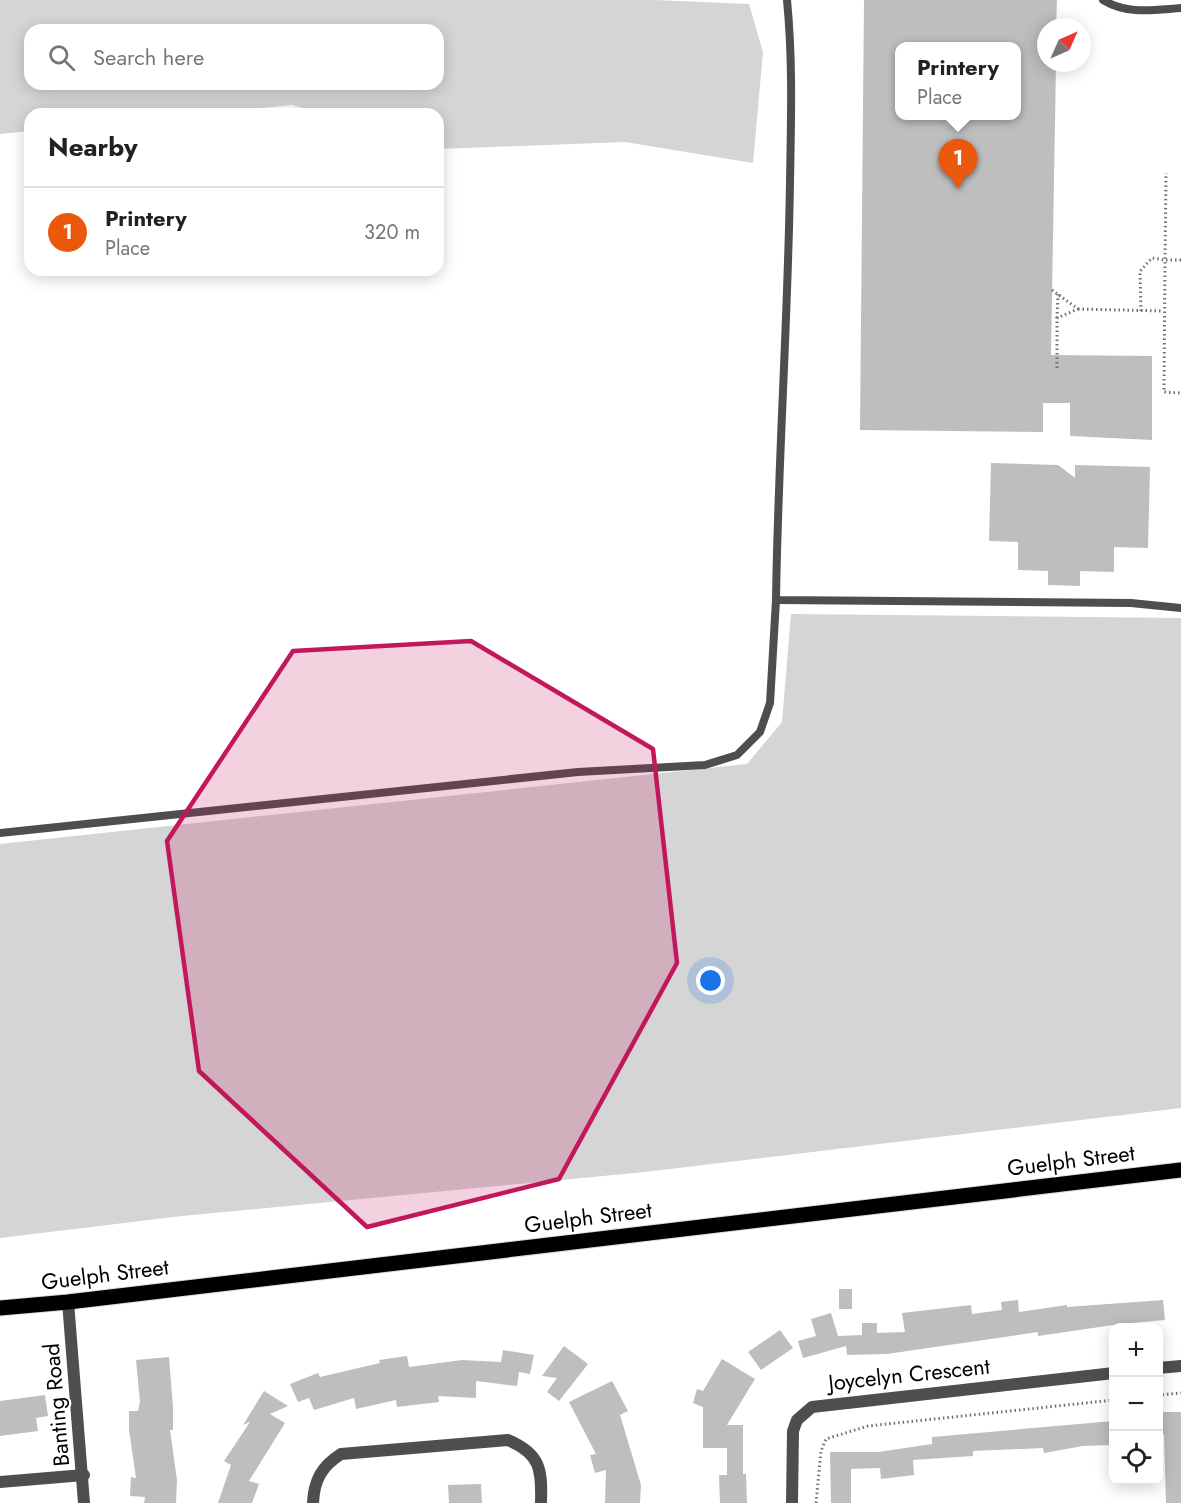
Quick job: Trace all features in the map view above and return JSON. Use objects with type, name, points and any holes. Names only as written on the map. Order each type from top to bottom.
[{"type":"main road","name":"Guelph Street","points":[[0,1308],[68,1302],[1181,1170]]},
{"type":"street","name":"Banting Road","points":[[68,1302],[84,1475],[84,1503]]},
{"type":"street","points":[[1163,1368],[1181,1366]]},
{"type":"street","name":"Joycelyn Crescent","points":[[792,1503],[793,1431],[797,1420],[812,1407],[1109,1373]]},
{"type":"street","points":[[313,1503],[318,1477],[326,1464],[341,1454],[508,1440],[523,1447],[540,1468],[542,1503]]},
{"type":"street","points":[[0,1482],[84,1475]]},
{"type":"lane","points":[[0,833],[578,772],[705,765],[737,755],[760,732],[770,703],[789,253],[792,49],[787,0]]},
{"type":"lane","points":[[1103,0],[1118,9],[1133,11],[1181,8]]},
{"type":"lane","points":[[776,600],[1131,603],[1181,608]]},
{"type":"path","points":[[1166,173],[1164,392],[1181,393]]},
{"type":"path","points":[[1141,311],[1140,271],[1152,258],[1181,260]]},
{"type":"path","points":[[1052,290],[1078,309]]},
{"type":"path","points":[[1057,369],[1058,293]]},
{"type":"path","points":[[1057,318],[1078,309],[1163,311]]},
{"type":"path","points":[[1163,1395],[1181,1393]]},
{"type":"path","points":[[816,1503],[821,1450],[826,1439],[868,1426],[1109,1400]]},
{"type":"highlighted area","points":[[471,641],[653,749],[677,963],[559,1179],[367,1227],[199,1071],[167,841],[293,651]]},
{"type":"shaded area","points":[[0,0],[655,0],[749,4],[763,52],[753,163],[625,142],[444,149],[444,108],[303,108],[292,105],[261,108],[24,108],[24,132],[0,134]]},
{"type":"shaded area","points":[[791,614],[1181,618],[1181,1108],[645,1172],[182,1216],[0,1238],[0,844],[747,764],[782,722]]},
{"type":"building","points":[[864,0],[1057,0],[1056,18],[1037,18],[1037,72],[1056,72],[1051,355],[1152,356],[1152,440],[1070,436],[1070,403],[1043,403],[1043,432],[860,430]]},
{"type":"building","points":[[991,463],[1058,465],[1075,478],[1075,465],[1150,467],[1148,548],[1114,547],[1114,572],[1080,571],[1080,586],[1048,585],[1048,571],[1018,570],[1018,542],[989,541]]},
{"type":"building","points":[[839,1289],[852,1289],[852,1309],[839,1309]]},
{"type":"building","points":[[1018,1300],[1019,1312],[1067,1305],[1067,1307],[1163,1300],[1165,1320],[1109,1323],[1109,1326],[1038,1336],[1038,1332],[887,1354],[847,1355],[846,1346],[803,1358],[798,1341],[816,1336],[811,1319],[831,1313],[838,1336],[862,1335],[862,1323],[877,1323],[877,1333],[905,1332],[902,1313],[971,1305],[972,1314],[1002,1310],[1001,1302]]},
{"type":"building","points":[[780,1330],[793,1348],[761,1370],[748,1352]]},
{"type":"building","points":[[564,1346],[588,1364],[559,1401],[547,1392],[557,1378],[542,1376]]},
{"type":"building","points":[[503,1350],[534,1355],[530,1374],[519,1372],[517,1386],[476,1381],[476,1398],[438,1396],[439,1402],[397,1407],[396,1400],[356,1409],[354,1398],[314,1410],[309,1398],[298,1402],[290,1384],[318,1373],[320,1377],[380,1363],[379,1360],[407,1356],[409,1367],[462,1360],[501,1362]]},
{"type":"building","points":[[169,1357],[173,1407],[173,1430],[170,1430],[177,1480],[176,1503],[144,1503],[145,1497],[130,1496],[131,1477],[136,1478],[129,1430],[129,1411],[138,1411],[140,1402],[136,1360]]},
{"type":"building","points":[[722,1359],[755,1379],[727,1425],[743,1425],[743,1474],[746,1474],[747,1503],[720,1503],[719,1475],[727,1475],[727,1448],[703,1448],[703,1407],[693,1403],[697,1389],[703,1391]]},
{"type":"building","points":[[612,1381],[628,1411],[620,1415],[641,1485],[640,1503],[605,1503],[606,1470],[595,1473],[590,1455],[596,1454],[569,1402]]},
{"type":"building","points":[[264,1391],[288,1406],[270,1414],[285,1423],[249,1481],[259,1484],[252,1503],[218,1503],[231,1465],[224,1461],[250,1422],[243,1425]]},
{"type":"building","points":[[45,1395],[48,1416],[36,1418],[38,1431],[0,1436],[0,1401]]},
{"type":"building","points":[[1163,1412],[1181,1412],[1181,1503],[1166,1503]]},
{"type":"building","points":[[1109,1421],[1109,1445],[1083,1446],[1044,1453],[1043,1448],[973,1451],[973,1456],[913,1460],[914,1475],[881,1479],[880,1468],[851,1469],[851,1503],[831,1503],[830,1452],[878,1452],[932,1444],[932,1437]]},
{"type":"building","points":[[481,1484],[482,1503],[449,1503],[448,1485]]},
{"type":"place","name":"Printery","points":[[958,189]]}]
